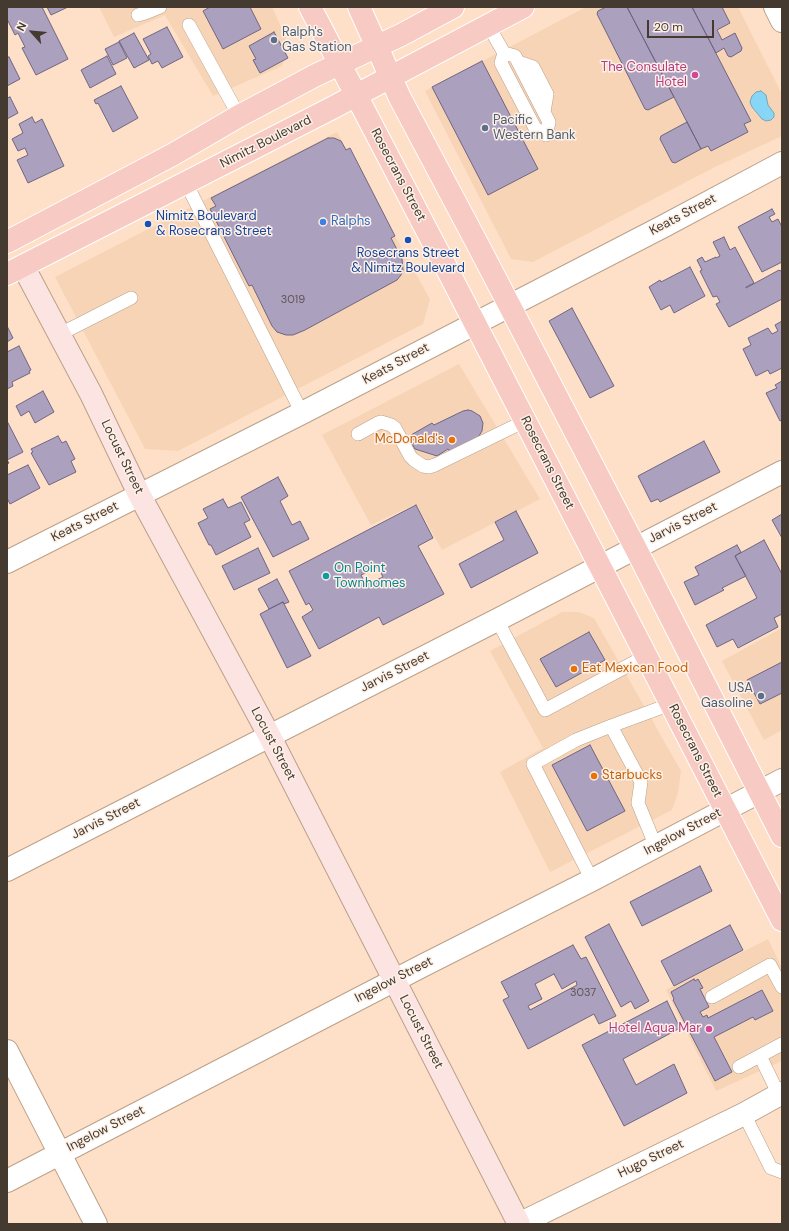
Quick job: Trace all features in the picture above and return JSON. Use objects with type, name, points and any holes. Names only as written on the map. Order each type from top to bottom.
[{"type":"main road","name":"Rosecrans Street","points":[[310,7],[475,323],[782,920]]},
{"type":"main road","points":[[359,7],[406,109],[635,547],[782,836]]},
{"type":"main road","points":[[8,238],[172,155],[239,116],[339,63],[377,46],[453,7]]},
{"type":"main road","name":"Nimitz Boulevard","points":[[15,270],[356,96],[523,7]]},
{"type":"street","points":[[775,7],[782,21]]},
{"type":"street","name":"Keats Street","points":[[7,562],[302,413],[664,226],[782,163]]},
{"type":"street","name":"Locust Street","points":[[15,270],[60,334],[91,394],[139,494],[269,735],[519,1224]]},
{"type":"street","name":"Jarvis Street","points":[[7,870],[497,620],[782,472]]},
{"type":"street","name":"Ingelow Street","points":[[7,1181],[395,980],[592,880],[782,780]]},
{"type":"street","points":[[7,1050],[96,1224]]},
{"type":"street","name":"Hugo Street","points":[[519,1224],[744,1114],[780,1094]]},
{"type":"lane","points":[[138,15],[160,7]]},
{"type":"lane","points":[[189,25],[239,116]]},
{"type":"lane","points":[[488,25],[504,53],[515,56],[549,122],[546,136],[535,128],[501,63],[504,53]]},
{"type":"lane","points":[[186,183],[302,413]]},
{"type":"lane","points":[[60,334],[131,298]]},
{"type":"lane","points":[[358,434],[381,422],[391,425],[395,428],[410,456],[423,466],[430,467],[525,421]]},
{"type":"lane","points":[[497,620],[544,710],[646,656]]},
{"type":"lane","points":[[592,880],[533,764],[576,740],[671,704]]},
{"type":"lane","points":[[611,726],[641,782],[638,803],[656,846]]},
{"type":"lane","points":[[712,997],[770,965],[781,984]]},
{"type":"lane","points":[[740,1067],[782,1044]]},
{"type":"lane","points":[[760,1056],[780,1094]]},
{"type":"lane","points":[[744,1114],[771,1168],[782,1172]]},
{"type":"shaded area","points":[[99,7],[272,7],[290,47],[282,66],[213,96],[165,15],[114,37]]},
{"type":"shaded area","points":[[586,7],[738,7],[782,94],[782,136],[713,168],[533,262],[511,259],[425,91]]},
{"type":"shaded area","points":[[337,132],[430,299],[423,324],[178,451],[145,449],[55,277]]},
{"type":"shaded area","points":[[459,364],[540,499],[442,550],[416,504],[371,525],[322,435]]},
{"type":"shaded area","points":[[562,612],[579,612],[594,618],[681,771],[678,793],[672,810],[550,872],[500,772],[543,748],[490,651]]},
{"type":"shaded area","name":"USA Gasoline","points":[[782,628],[782,730],[764,740],[722,661]]},
{"type":"shaded area","points":[[768,939],[782,968],[782,1061],[716,1091],[666,990]]},
{"type":"water","points":[[761,91],[766,95],[768,105],[774,113],[774,117],[771,120],[766,121],[762,119],[752,107],[750,102],[752,96],[756,92]]},
{"type":"building","points":[[7,7],[42,7],[68,59],[36,75],[22,48],[25,47],[18,33],[15,35],[7,19]]},
{"type":"building","points":[[47,7],[68,7],[51,15]]},
{"type":"building","points":[[210,7],[250,7],[261,29],[223,49],[203,11]]},
{"type":"building","points":[[606,7],[627,7],[674,97],[648,110],[645,109],[597,14],[598,11]]},
{"type":"building","name":"The Consulate Hotel","points":[[627,7],[692,7],[751,121],[744,124],[748,132],[711,151],[708,146],[701,149]]},
{"type":"building","points":[[692,7],[722,7],[730,23],[717,30],[722,40],[735,33],[742,48],[741,51],[731,57],[728,56],[724,48],[716,53]]},
{"type":"building","points":[[167,27],[183,57],[162,68],[158,61],[152,64],[148,56],[151,54],[143,39]]},
{"type":"building","points":[[274,32],[288,58],[260,73],[253,60],[256,59],[249,46]]},
{"type":"building","points":[[134,33],[149,60],[134,68],[119,41]]},
{"type":"building","points":[[119,42],[127,58],[113,65],[105,49]]},
{"type":"building","points":[[107,56],[116,74],[90,88],[81,70]]},
{"type":"building","points":[[9,57],[20,79],[7,86],[7,58]]},
{"type":"building","name":"Pacific Western Bank","points":[[482,61],[538,169],[488,195],[432,87]]},
{"type":"building","points":[[121,86],[138,118],[113,132],[98,103],[96,104],[94,100]]},
{"type":"building","points":[[10,97],[18,113],[7,119],[7,98]]},
{"type":"building","points":[[32,117],[35,123],[42,119],[64,166],[28,183],[17,160],[28,155],[25,148],[18,151],[12,139],[23,133],[19,124]]},
{"type":"building","points":[[687,122],[701,149],[675,163],[672,162],[660,139],[661,136]]},
{"type":"building","points":[[328,138],[334,138],[341,141],[346,150],[350,148],[395,236],[391,238],[402,259],[403,270],[397,280],[305,330],[293,335],[286,335],[277,332],[272,326],[252,285],[249,286],[210,209],[216,206],[211,198]]},
{"type":"building","points":[[772,209],[775,214],[769,217],[772,222],[778,219],[782,227],[782,262],[762,272],[738,227]]},
{"type":"building","points":[[724,237],[730,250],[735,247],[754,283],[746,288],[779,270],[782,270],[782,299],[729,327],[716,304],[720,302],[717,296],[713,297],[700,271],[702,270],[697,260],[702,257],[705,262],[720,256],[713,242]]},
{"type":"building","points":[[690,267],[705,296],[674,313],[670,305],[661,310],[649,287],[660,280],[661,282]]},
{"type":"building","points":[[572,308],[614,386],[590,398],[549,321]]},
{"type":"building","points":[[782,321],[782,368],[770,374],[768,370],[756,376],[743,349],[751,345],[748,338],[768,328],[772,334],[778,331],[775,325]]},
{"type":"building","points":[[7,326],[13,338],[7,342]]},
{"type":"building","points":[[19,346],[31,370],[29,371],[30,373],[12,382],[13,386],[7,389],[7,352]]},
{"type":"building","points":[[782,381],[782,420],[780,421],[766,393],[777,388],[775,385]]},
{"type":"building","points":[[43,391],[54,412],[35,423],[29,411],[21,416],[16,406]]},
{"type":"building","points":[[468,410],[480,416],[483,423],[482,431],[477,439],[451,453],[448,449],[437,456],[415,449],[412,444],[415,442],[411,435],[432,423],[434,425]]},
{"type":"building","points":[[7,421],[23,452],[7,460]]},
{"type":"building","points":[[58,436],[62,443],[66,441],[75,459],[71,461],[76,472],[49,485],[31,453],[33,452],[31,449]]},
{"type":"building","points":[[704,441],[720,472],[660,502],[658,499],[651,502],[638,476]]},
{"type":"building","points":[[28,465],[40,488],[10,504],[7,498],[7,475]]},
{"type":"building","points":[[278,477],[288,496],[280,501],[292,525],[300,521],[309,539],[273,557],[241,497]]},
{"type":"building","points":[[223,499],[228,508],[241,502],[250,520],[244,523],[251,537],[216,555],[198,523],[208,518],[203,509]]},
{"type":"building","name":"On Point Townhomes","points":[[416,505],[433,538],[418,546],[444,594],[383,625],[379,617],[319,649],[302,617],[313,610],[309,603],[306,605],[289,571]],"holes":[[[378,567],[383,577],[366,585],[361,575]]]},
{"type":"building","points":[[516,511],[538,553],[471,588],[459,564],[504,540],[495,522]]},
{"type":"building","points":[[782,514],[782,538],[772,520]]},
{"type":"building","points":[[764,540],[782,574],[782,614],[774,618],[778,627],[738,648],[733,639],[717,647],[706,625],[757,598],[735,556]]},
{"type":"building","points":[[737,545],[741,552],[735,556],[746,576],[722,588],[724,590],[695,605],[684,582],[699,575],[695,567]]},
{"type":"building","points":[[258,548],[270,573],[234,590],[222,566]]},
{"type":"building","points":[[277,579],[289,602],[284,604],[283,602],[269,609],[258,589]]},
{"type":"building","points":[[283,602],[311,656],[287,668],[260,614]]},
{"type":"building","points":[[589,632],[605,660],[556,687],[540,659]]},
{"type":"building","points":[[782,662],[782,693],[760,704],[747,680]]},
{"type":"building","points":[[590,745],[625,811],[587,831],[552,765]]},
{"type":"building","points":[[700,866],[712,891],[642,926],[630,902]]},
{"type":"building","points":[[609,924],[649,1001],[635,1009],[631,1001],[621,1007],[585,937]]},
{"type":"building","points":[[730,925],[743,950],[674,986],[661,961]]},
{"type":"building","points":[[573,945],[581,959],[586,957],[616,1016],[599,1024],[594,1014],[528,1049],[503,1000],[509,997],[501,982]],"holes":[[[554,974],[562,989],[576,981],[577,985],[530,1010],[528,1006],[542,999],[535,984]]]},
{"type":"building","name":"Hotel Aqua Mar","points":[[694,979],[695,981],[698,979],[703,988],[700,989],[709,1007],[700,1012],[703,1017],[707,1015],[708,1018],[762,990],[773,1011],[755,1020],[753,1017],[714,1037],[732,1072],[715,1081],[673,1000],[674,999],[671,992]]},
{"type":"building","points":[[667,1001],[680,1028],[623,1059],[636,1085],[674,1064],[687,1093],[624,1126],[582,1045]]},
{"type":"place","name":"Ralph's Gas Station","points":[[274,40]]},
{"type":"place","name":"The Consulate Hotel","points":[[695,75]]},
{"type":"place","name":"Pacific Western Bank","points":[[485,128]]},
{"type":"place","name":"Ralphs","points":[[323,222]]},
{"type":"place","name":"Nimitz Boulevard & Rosecrans Street","points":[[148,224]]},
{"type":"place","name":"Rosecrans Street & Nimitz Boulevard","points":[[408,240]]},
{"type":"place","name":"McDonald's","points":[[452,440]]},
{"type":"place","name":"On Point Townhomes","points":[[326,576]]},
{"type":"place","name":"Eat Mexican Food","points":[[574,669]]},
{"type":"place","name":"USA Gasoline","points":[[761,696]]},
{"type":"place","name":"Starbucks","points":[[594,776]]},
{"type":"place","name":"Hotel Aqua Mar","points":[[709,1029]]}]
